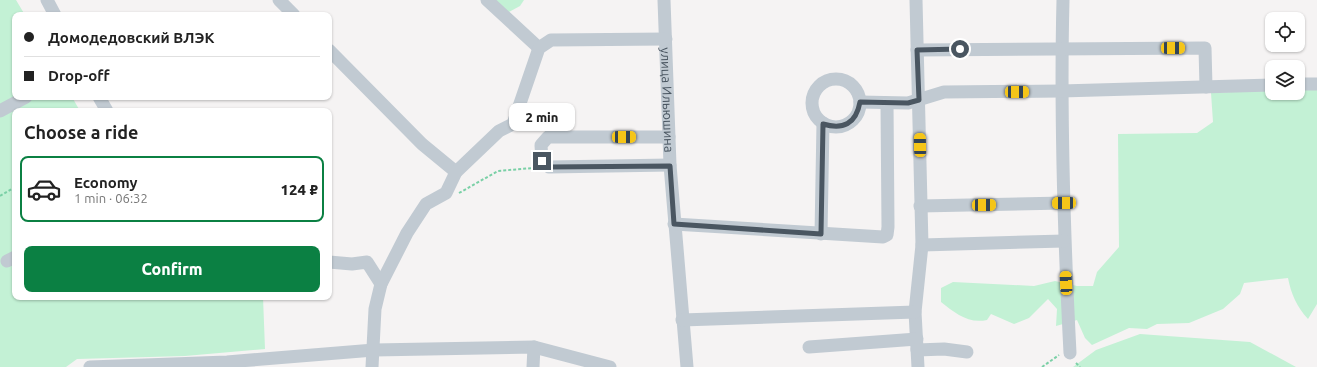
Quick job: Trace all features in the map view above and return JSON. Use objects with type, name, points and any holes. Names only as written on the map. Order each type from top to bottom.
[{"type":"street","points":[[47,0],[53,12]]},
{"type":"street","points":[[280,0],[291,12]]},
{"type":"street","points":[[487,0],[539,48]]},
{"type":"street","name":"улица Ильюшина","points":[[664,0],[670,166],[686,367]]},
{"type":"street","points":[[916,0],[922,245],[915,312],[918,367]]},
{"type":"street","points":[[1063,0],[1061,91],[1064,241],[1070,353]]},
{"type":"street","points":[[372,367],[375,310],[381,284],[407,233],[426,204],[446,194],[456,172],[499,131],[514,124],[539,48],[551,40],[666,39]]},
{"type":"street","points":[[917,50],[1205,48],[1206,87]]},
{"type":"street","points":[[332,53],[422,144],[456,172]]},
{"type":"street","points":[[833,78],[842,79],[850,83],[859,95],[860,102],[857,115],[849,123],[834,127],[823,124],[813,111],[812,102],[816,89],[823,82],[833,78]]},
{"type":"street","points":[[1305,84],[1317,84]]},
{"type":"street","points":[[860,102],[908,103],[944,92],[1061,91],[1265,85]]},
{"type":"street","points":[[0,111],[20,100]]},
{"type":"street","points":[[674,224],[821,234],[883,237],[887,235],[887,103]]},
{"type":"street","points":[[821,234],[823,124]]},
{"type":"street","points":[[669,137],[548,137],[541,145],[542,161],[549,167],[670,166]]},
{"type":"street","points":[[920,206],[1064,203]]},
{"type":"street","points":[[922,245],[1064,241]]},
{"type":"street","points":[[332,262],[352,264],[368,262],[381,284]]},
{"type":"street","points":[[682,320],[915,312]]},
{"type":"street","points":[[810,347],[917,344],[967,352]]},
{"type":"street","points":[[533,367],[534,347]]},
{"type":"street","points":[[90,367],[227,364],[374,350],[534,347],[610,367]]},
{"type":"path","points":[[446,194],[459,193],[498,171],[549,167]]},
{"type":"path","points":[[0,196],[12,189]]},
{"type":"green space","points":[[0,0],[16,0],[23,12],[12,12],[12,100],[74,100],[78,108],[12,108],[12,300],[263,300],[265,349],[185,356],[77,359],[66,367],[0,367]]},
{"type":"green space","points":[[494,0],[524,0],[520,6],[507,13]]},
{"type":"green space","points":[[1317,88],[1317,304],[1308,319],[1295,300],[1288,278],[1244,283],[1240,294],[1223,309],[1189,323],[1157,324],[1147,329],[1129,328],[1092,345],[1085,338],[1077,320],[1056,326],[1057,309],[1048,299],[1029,318],[1014,324],[991,314],[987,320],[980,321],[968,319],[957,314],[941,302],[941,288],[953,282],[1034,286],[1055,281],[1077,286],[1093,286],[1097,272],[1119,247],[1118,134],[1197,133],[1213,122],[1211,93],[1265,90],[1265,100],[1305,100],[1305,89]]},
{"type":"green space","points":[[1140,334],[1250,342],[1296,367],[1073,367],[1096,350]]},
{"type":"route","points":[[542,161],[549,167],[670,166],[674,224],[698,227],[821,234],[823,124],[834,127],[849,123],[857,115],[860,102],[908,103],[919,100],[917,50],[960,49]]}]
